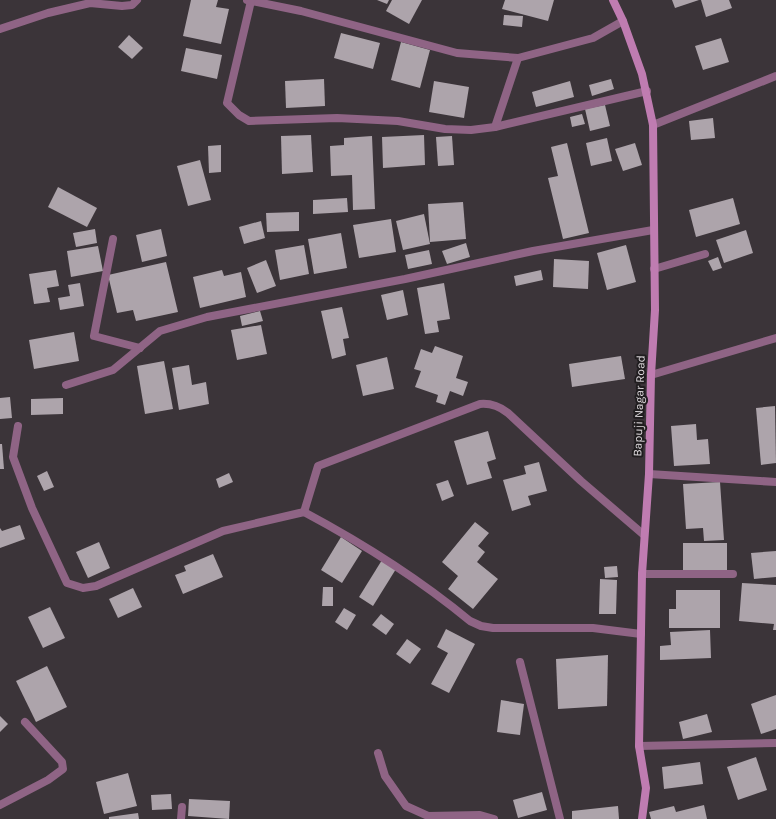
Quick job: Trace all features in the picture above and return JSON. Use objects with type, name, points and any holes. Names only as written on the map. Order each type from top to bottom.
[{"type":"street","points":[[0,29],[48,13],[90,3],[122,6],[132,5],[137,0]]},
{"type":"street","points":[[623,21],[593,38],[518,58],[457,53],[301,11],[249,0],[227,103],[239,115],[249,121],[337,118],[398,121],[445,129],[471,130],[495,127],[646,92]]},
{"type":"street","name":"Bapuji Nagar Road","points":[[612,0],[623,21],[642,74],[653,126],[655,310],[651,375],[649,474],[642,574],[639,746],[646,788],[642,819]]},
{"type":"street","points":[[495,127],[518,58]]},
{"type":"street","points":[[653,126],[776,76]]},
{"type":"street","points":[[66,385],[112,370],[160,331],[207,317],[405,279],[533,251],[653,230]]},
{"type":"street","points":[[113,239],[94,336],[140,348]]},
{"type":"street","points":[[654,270],[705,254]]},
{"type":"street","points":[[651,375],[776,338]]},
{"type":"street","points":[[304,512],[318,466],[486,403],[498,406],[508,413],[580,481],[644,535]]},
{"type":"street","points":[[18,426],[13,457],[32,508],[67,583],[83,588],[96,586],[223,531],[304,512],[347,534],[394,563],[470,621],[481,626],[493,628],[593,628],[641,634]]},
{"type":"street","points":[[649,474],[776,482]]},
{"type":"street","points":[[642,574],[734,574]]},
{"type":"street","points":[[520,662],[560,819]]},
{"type":"street","points":[[0,805],[48,780],[63,769],[62,762],[25,722]]},
{"type":"street","points":[[639,746],[776,743]]},
{"type":"street","points":[[378,753],[385,776],[406,806],[428,816],[480,815],[494,819]]},
{"type":"street","points":[[181,819],[182,807]]},
{"type":"building","points":[[191,0],[218,0],[216,7],[229,9],[221,44],[183,36]]},
{"type":"building","points":[[377,0],[389,0],[387,4]]},
{"type":"building","points":[[392,0],[422,0],[409,24],[386,11]]},
{"type":"building","points":[[505,0],[554,0],[548,21],[502,9]]},
{"type":"building","points":[[672,0],[699,0],[675,8]]},
{"type":"building","points":[[701,0],[729,0],[732,8],[706,17]]},
{"type":"building","points":[[504,15],[523,16],[522,27],[503,25]]},
{"type":"building","points":[[341,33],[380,43],[373,69],[334,58]]},
{"type":"building","points":[[129,35],[143,48],[132,59],[118,47]]},
{"type":"building","points":[[721,38],[729,62],[703,70],[695,46]]},
{"type":"building","points":[[401,42],[430,50],[420,88],[391,80]]},
{"type":"building","points":[[186,48],[222,55],[217,79],[181,71]]},
{"type":"building","points":[[324,79],[325,106],[286,108],[285,81]]},
{"type":"building","points":[[611,79],[614,89],[592,96],[589,85]]},
{"type":"building","points":[[434,81],[469,87],[464,118],[429,112]]},
{"type":"building","points":[[570,81],[574,97],[536,107],[532,92]]},
{"type":"building","points":[[605,105],[610,126],[590,131],[585,109]]},
{"type":"building","points":[[582,114],[585,124],[572,127],[570,117]]},
{"type":"building","points":[[713,118],[715,138],[691,140],[689,121]]},
{"type":"building","points":[[311,135],[313,172],[282,174],[281,136]]},
{"type":"building","points":[[424,135],[425,165],[383,168],[382,137]]},
{"type":"building","points":[[372,136],[375,209],[353,210],[352,175],[331,176],[330,146],[344,145],[344,138]]},
{"type":"building","points":[[452,136],[454,165],[438,166],[436,137]]},
{"type":"building","points":[[607,138],[612,161],[591,166],[586,143]]},
{"type":"building","points":[[567,143],[589,233],[563,239],[548,178],[558,176],[551,147]]},
{"type":"building","points":[[635,143],[642,165],[623,171],[615,149]]},
{"type":"building","points":[[221,145],[221,172],[209,173],[208,146]]},
{"type":"building","points":[[200,160],[211,200],[188,206],[177,166]]},
{"type":"building","points":[[58,187],[97,208],[87,227],[48,207]]},
{"type":"building","points":[[347,198],[348,212],[313,214],[313,200]]},
{"type":"building","points":[[733,198],[740,224],[696,237],[689,210]]},
{"type":"building","points":[[463,202],[466,239],[430,242],[428,204]]},
{"type":"building","points":[[299,212],[299,231],[267,232],[266,213]]},
{"type":"building","points":[[424,214],[430,244],[403,250],[396,221]]},
{"type":"building","points":[[391,219],[396,252],[359,258],[353,225]]},
{"type":"building","points":[[261,221],[265,238],[244,244],[239,227]]},
{"type":"building","points":[[95,229],[97,243],[76,247],[73,233]]},
{"type":"building","points":[[161,229],[167,256],[142,262],[136,235]]},
{"type":"building","points":[[746,230],[753,253],[724,263],[716,240]]},
{"type":"building","points":[[341,233],[347,268],[314,274],[308,239]]},
{"type":"building","points":[[466,243],[470,257],[447,264],[442,251]]},
{"type":"building","points":[[304,245],[309,274],[280,280],[275,250]]},
{"type":"building","points":[[626,245],[636,282],[607,290],[597,253]]},
{"type":"building","points":[[98,246],[103,271],[71,277],[67,251]]},
{"type":"building","points":[[429,250],[432,264],[408,269],[405,255]]},
{"type":"building","points":[[718,257],[722,268],[713,271],[708,261]]},
{"type":"building","points":[[554,259],[589,261],[588,289],[553,287]]},
{"type":"building","points":[[266,260],[276,286],[257,293],[247,268]]},
{"type":"building","points":[[166,262],[178,312],[136,321],[133,310],[117,313],[108,275]]},
{"type":"building","points":[[56,270],[59,286],[47,288],[50,302],[34,304],[29,274]]},
{"type":"building","points":[[222,270],[224,276],[241,272],[246,297],[200,308],[193,277]]},
{"type":"building","points":[[541,270],[543,280],[516,286],[514,276]]},
{"type":"building","points":[[80,283],[84,306],[60,310],[58,298],[70,296],[68,285]]},
{"type":"building","points":[[444,283],[450,319],[437,321],[439,332],[425,334],[417,288]]},
{"type":"building","points":[[403,290],[408,315],[387,320],[381,295]]},
{"type":"building","points":[[342,307],[349,338],[343,339],[346,355],[332,359],[321,311]]},
{"type":"building","points":[[260,311],[263,321],[242,326],[240,316]]},
{"type":"building","points":[[261,325],[267,354],[237,360],[231,330]]},
{"type":"building","points":[[74,332],[79,361],[34,369],[29,340]]},
{"type":"building","points":[[435,346],[463,356],[456,378],[468,382],[463,396],[450,391],[445,405],[436,402],[438,395],[415,387],[421,371],[414,369],[421,349],[432,353]]},
{"type":"building","points":[[621,356],[625,379],[572,387],[569,364]]},
{"type":"building","points":[[387,357],[394,389],[363,396],[356,365]]},
{"type":"building","points":[[164,361],[173,409],[145,414],[137,366]]},
{"type":"building","points":[[189,365],[192,385],[206,382],[209,404],[179,410],[172,368]]},
{"type":"building","points":[[10,397],[12,418],[0,419],[0,398]]},
{"type":"building","points":[[63,398],[63,414],[31,415],[31,399]]},
{"type":"building","points":[[775,406],[776,463],[761,465],[756,408]]},
{"type":"building","points":[[696,424],[697,440],[708,439],[710,464],[674,466],[671,426]]},
{"type":"building","points":[[488,431],[496,459],[487,462],[492,478],[467,485],[454,441]]},
{"type":"building","points":[[0,444],[2,444],[4,469],[0,469]]},
{"type":"building","points":[[539,462],[547,491],[528,496],[531,505],[512,511],[503,480],[526,474],[524,466]]},
{"type":"building","points":[[47,471],[54,487],[44,491],[37,476]]},
{"type":"building","points":[[229,473],[233,482],[219,488],[216,479]]},
{"type":"building","points":[[448,480],[454,496],[442,501],[436,484]]},
{"type":"building","points":[[720,482],[724,540],[704,541],[703,528],[686,529],[683,484]]},
{"type":"building","points":[[475,522],[489,533],[478,546],[485,552],[477,562],[498,579],[473,609],[448,589],[458,576],[442,562]]},
{"type":"building","points":[[20,525],[25,539],[0,548],[0,528],[2,531]]},
{"type":"building","points":[[341,537],[362,551],[342,583],[321,570]]},
{"type":"building","points":[[99,542],[110,568],[88,578],[76,552]]},
{"type":"building","points":[[683,543],[727,543],[727,570],[683,570]]},
{"type":"building","points":[[776,551],[776,577],[754,579],[751,553]]},
{"type":"building","points":[[213,554],[223,577],[183,594],[175,575],[186,571],[184,566]]},
{"type":"building","points":[[382,560],[396,569],[373,606],[359,597]]},
{"type":"building","points":[[617,566],[618,577],[605,578],[604,567]]},
{"type":"building","points":[[600,579],[617,580],[616,614],[599,614]]},
{"type":"building","points":[[742,583],[776,585],[776,630],[773,630],[774,624],[739,621]]},
{"type":"building","points":[[323,587],[333,587],[333,606],[322,606]]},
{"type":"building","points":[[133,588],[142,607],[118,618],[109,599]]},
{"type":"building","points":[[676,590],[720,590],[720,628],[669,628],[669,609],[676,609]]},
{"type":"building","points":[[50,607],[65,638],[43,648],[28,617]]},
{"type":"building","points":[[344,608],[356,615],[347,630],[335,622]]},
{"type":"building","points":[[381,614],[394,624],[386,635],[372,625]]},
{"type":"building","points":[[446,629],[475,644],[449,693],[431,684],[448,653],[437,647]]},
{"type":"building","points":[[710,630],[711,658],[660,660],[660,646],[671,645],[670,632]]},
{"type":"building","points":[[407,639],[421,649],[410,664],[396,654]]},
{"type":"building","points":[[608,655],[607,706],[558,709],[556,659]]},
{"type":"building","points":[[47,666],[67,707],[36,722],[16,681]]},
{"type":"building","points":[[776,695],[776,729],[761,734],[751,704]]},
{"type":"building","points":[[501,700],[524,704],[520,735],[497,732]]},
{"type":"building","points":[[707,714],[712,732],[683,739],[679,722]]},
{"type":"building","points":[[0,716],[8,724],[0,732]]},
{"type":"building","points":[[756,757],[767,790],[738,800],[727,767]]},
{"type":"building","points":[[700,762],[703,784],[664,789],[662,767]]},
{"type":"building","points":[[128,773],[137,806],[104,814],[96,782]]},
{"type":"building","points":[[542,792],[547,810],[518,818],[513,800]]},
{"type":"building","points":[[171,794],[172,809],[152,810],[151,795]]},
{"type":"building","points":[[189,799],[230,801],[229,819],[188,816]]},
{"type":"building","points":[[704,805],[707,819],[651,819],[649,812],[674,806],[676,812]]},
{"type":"building","points":[[618,806],[619,819],[572,819],[572,811]]},
{"type":"building","points":[[138,813],[139,819],[109,819],[109,817]]}]
